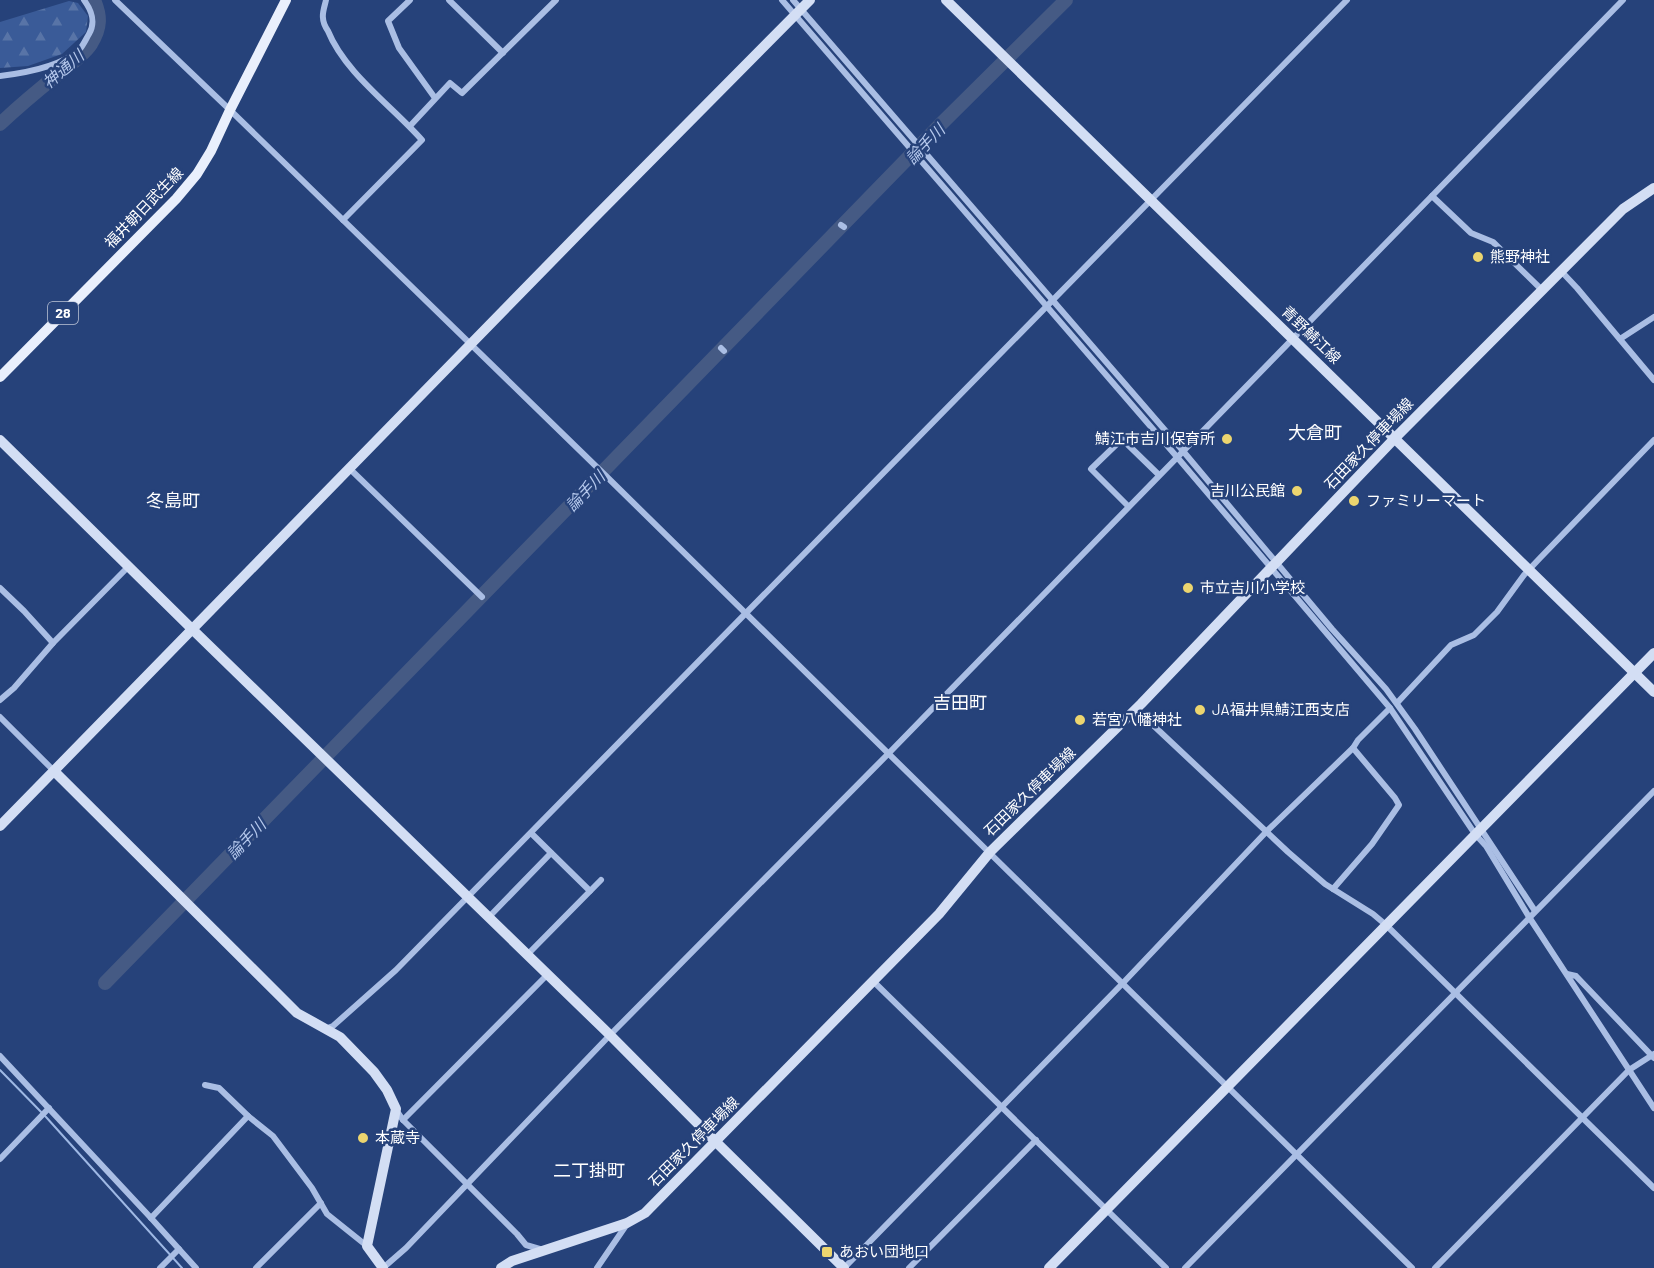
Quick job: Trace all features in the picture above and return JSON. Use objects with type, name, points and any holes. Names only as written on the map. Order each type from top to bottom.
[{"type":"main road","name":"福井朝日武生線","points":[[0,377],[176,199],[197,174],[211,151],[286,0]]},
{"type":"street","points":[[1,77],[28,73],[70,56],[81,49],[91,32],[93,23],[92,9],[84,0]]},
{"type":"street","points":[[114,0],[603,473],[1412,1268]]},
{"type":"street","points":[[326,0],[322,18],[342,57],[422,140],[343,220]]},
{"type":"street","points":[[410,0],[388,21],[399,48],[435,98]]},
{"type":"street","points":[[449,0],[503,53]]},
{"type":"street","points":[[410,126],[450,83],[462,93],[556,0]]},
{"type":"street","points":[[782,0],[798,12],[1049,303],[1177,457],[1397,703],[1529,917],[1654,1108]]},
{"type":"street","points":[[793,0],[798,12]]},
{"type":"street","points":[[0,826],[810,0]]},
{"type":"street","name":"青野鯖江線","points":[[946,0],[1654,692]]},
{"type":"street","points":[[325,1029],[333,1026],[396,970],[1347,0]]},
{"type":"street","points":[[205,1085],[219,1088],[273,1136],[312,1188],[327,1214],[367,1246],[383,1268],[406,1248],[610,1035],[889,753],[1623,0]]},
{"type":"street","name":"石田家久停車場線","points":[[501,1268],[513,1261],[627,1223],[645,1212],[874,982],[939,914],[990,852],[1141,704],[1395,438],[1623,209],[1654,188]]},
{"type":"street","points":[[1432,196],[1471,232],[1493,242],[1542,290]]},
{"type":"street","points":[[1561,271],[1654,380]]},
{"type":"street","points":[[1049,303],[1183,451],[1390,708],[1535,911]]},
{"type":"street","points":[[1620,339],[1654,317]]},
{"type":"street","points":[[1128,506],[1091,469],[1122,439],[1159,475]]},
{"type":"street","points":[[0,440],[610,1035],[844,1268],[1123,983],[1267,831],[1353,748],[1390,708]]},
{"type":"street","points":[[1397,703],[1451,645],[1474,635],[1497,612],[1530,569],[1654,440]]},
{"type":"street","points":[[350,469],[481,596]]},
{"type":"street","points":[[0,700],[128,567]]},
{"type":"street","points":[[0,588],[53,643]]},
{"type":"street","points":[[1049,1268],[1654,652]]},
{"type":"street","points":[[1141,704],[1138,711],[1288,852],[1333,889],[1386,925],[1654,1188]]},
{"type":"street","points":[[0,717],[297,1013],[340,1037],[387,1089],[403,1120],[526,1245],[544,1250]]},
{"type":"street","points":[[1333,889],[1372,844],[1399,805],[1353,748]]},
{"type":"street","points":[[1185,1268],[1654,791]]},
{"type":"street","points":[[531,833],[590,891]]},
{"type":"street","points":[[488,918],[551,853]]},
{"type":"street","points":[[526,955],[601,880]]},
{"type":"street","points":[[1435,1268],[1629,1070],[1653,1056],[1576,976],[1567,974]]},
{"type":"street","points":[[403,1120],[547,975]]},
{"type":"street","points":[[874,982],[1166,1268]]},
{"type":"street","points":[[0,1056],[151,1218],[177,1251],[196,1268]]},
{"type":"street","points":[[367,1246],[396,1109]]},
{"type":"street","points":[[0,1159],[48,1110]]},
{"type":"street","points":[[151,1218],[248,1116]]},
{"type":"street","points":[[909,1268],[1036,1140]]},
{"type":"street","points":[[256,1268],[321,1203]]},
{"type":"street","points":[[597,1268],[627,1223]]},
{"type":"street","points":[[160,1268],[177,1251]]},
{"type":"green space","points":[[69,1],[78,3],[88,16],[86,32],[62,54],[28,66],[0,68],[0,22]]},
{"type":"waterway","name":"神通川","points":[[0,124],[88,48],[98,27],[99,17],[94,0]]},
{"type":"waterway","name":"論手川","points":[[105,983],[940,125],[1066,0]]},
{"type":"waterway","points":[[0,1070],[46,1117],[182,1268]]},
{"type":"place","name":"熊野神社","points":[[1478,257]]},
{"type":"place","name":"鯖江市吉川保育所","points":[[1227,439]]},
{"type":"place","name":"吉川公民館","points":[[1297,491]]},
{"type":"place","name":"ファミリーマート","points":[[1354,501]]},
{"type":"place","name":"市立吉川小学校","points":[[1188,588]]},
{"type":"place","name":"JA福井県鯖江西支店","points":[[1200,710]]},
{"type":"place","name":"若宮八幡神社","points":[[1080,720]]},
{"type":"place","name":"本蔵寺","points":[[363,1138]]},
{"type":"place","name":"あおい団地口","points":[[827,1252]]},
{"type":"district","name":"大倉町","points":[[1315,433]]},
{"type":"district","name":"冬島町","points":[[173,501]]},
{"type":"district","name":"吉田町","points":[[960,703]]},
{"type":"district","name":"二丁掛町","points":[[589,1171]]}]
